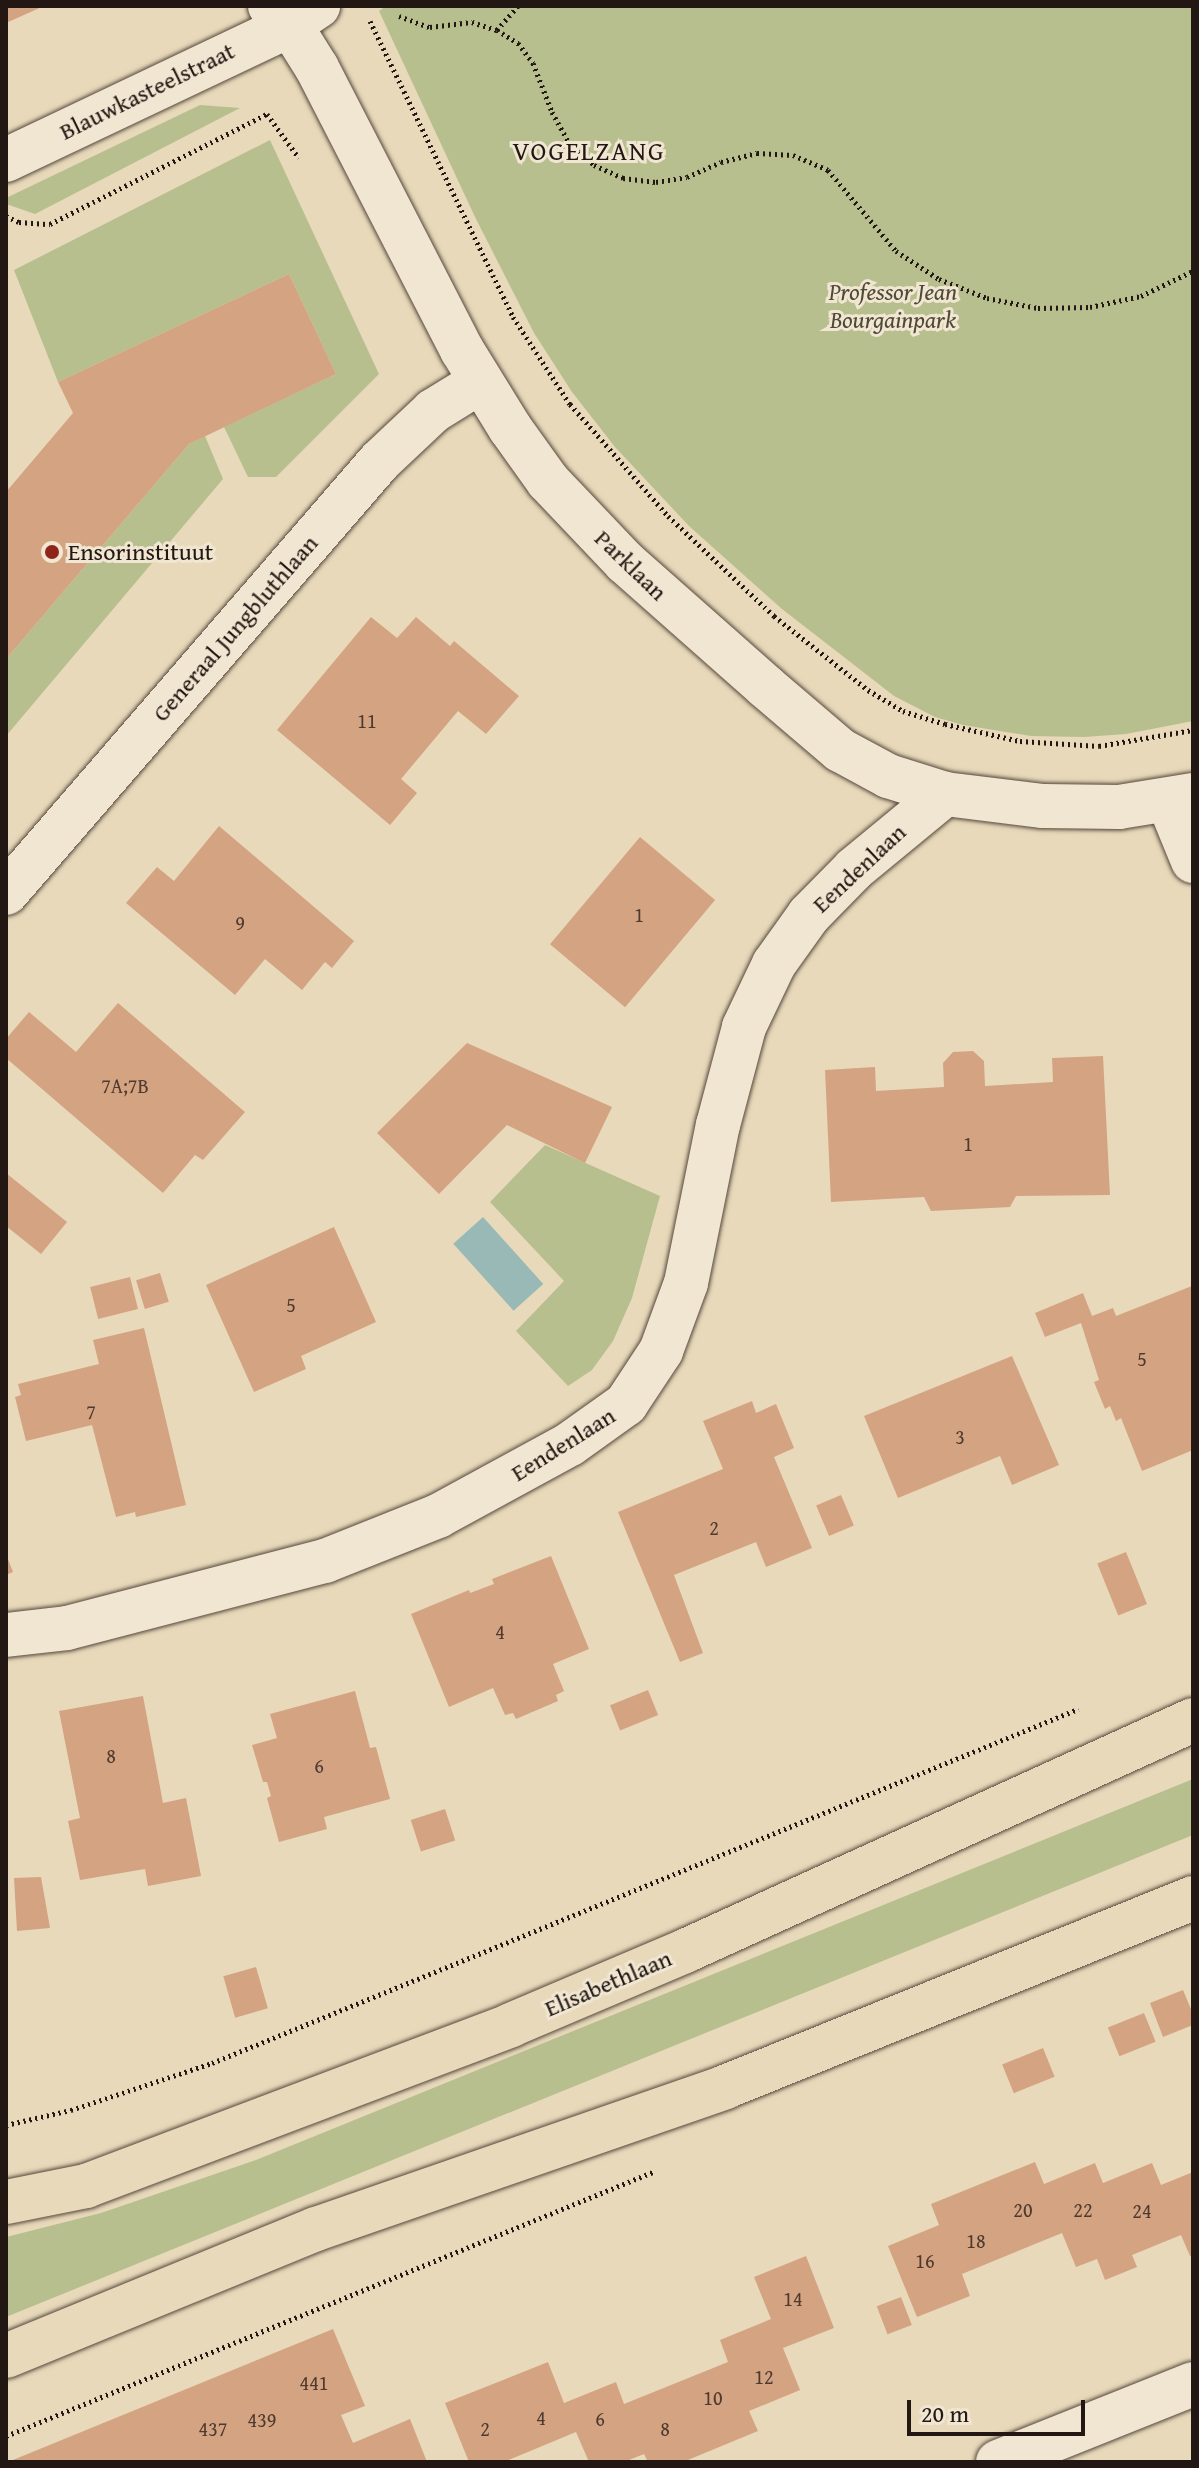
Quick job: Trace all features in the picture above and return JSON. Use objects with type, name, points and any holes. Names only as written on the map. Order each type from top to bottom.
[{"type":"main road","name":"Elisabethlaan","points":[[6,2202],[100,2181],[511,2025],[685,1951],[1193,1720]]},
{"type":"main road","points":[[6,2356],[316,2229],[725,2087],[1193,1898]]},
{"type":"street","name":"Blauwkasteelstraat","points":[[6,160],[293,12]]},
{"type":"street","name":"Parklaan","points":[[293,12],[317,68],[480,382],[548,481],[625,562],[718,645],[840,750],[888,776],[945,794],[1043,806],[1119,807],[1181,797]]},
{"type":"street","name":"Generaal Jungbluthlaan","points":[[6,893],[380,461],[433,411],[480,382]]},
{"type":"street","name":"Eendenlaan","points":[[6,1635],[67,1628],[325,1561],[438,1516],[570,1444],[626,1404],[661,1351],[686,1283],[718,1125],[744,1027],[774,964],[809,915],[854,869],[945,794]]},
{"type":"street","points":[[1181,797],[1193,861]]},
{"type":"street","points":[[998,2462],[1193,2384]]},
{"type":"path","points":[[497,30],[518,6]]},
{"type":"path","points":[[399,16],[430,27],[472,22],[497,30],[518,43],[533,63],[569,143],[594,165],[623,178],[656,182],[687,177],[721,162],[757,153],[793,155],[828,170],[896,251],[939,279],[987,298],[1038,308],[1090,307],[1141,296],[1193,271]]},
{"type":"path","points":[[369,19],[513,317],[570,404],[668,516],[774,616],[868,690],[903,711],[945,724],[1020,741],[1099,746],[1193,730]]},
{"type":"path","points":[[6,2125],[71,2110],[212,2063],[1092,1703]]},
{"type":"path","points":[[6,2436],[662,2169]]},
{"type":"green space","name":"Professor Jean Bourgainpark","points":[[386,6],[1193,6],[1193,721],[1126,734],[1084,737],[1031,736],[963,725],[935,717],[894,696],[782,609],[689,526],[615,447],[572,392],[534,333],[475,217],[379,11]]},
{"type":"green space","points":[[200,105],[240,108],[35,214],[6,204],[6,198]]},
{"type":"green space","points":[[270,140],[379,374],[276,477],[248,477],[224,427],[336,374],[289,274],[58,382],[14,270]]},
{"type":"green space","points":[[205,436],[223,479],[6,736],[6,659],[189,444]]},
{"type":"green space","points":[[545,1145],[660,1196],[632,1298],[613,1341],[592,1370],[568,1386],[516,1331],[564,1281],[490,1202]]},
{"type":"green space","points":[[1193,1779],[1193,1835],[6,2317],[6,2237],[101,2213],[256,2160]]},
{"type":"water","points":[[483,1217],[543,1284],[513,1311],[453,1244]]},
{"type":"building","points":[[6,6],[44,6],[6,23]]},
{"type":"building","name":"Ensorinstituut","points":[[289,274],[336,374],[189,444],[6,659],[6,492],[73,413],[58,382]]},
{"type":"building","points":[[371,617],[397,638],[416,617],[450,646],[454,641],[519,696],[486,734],[458,711],[401,779],[417,793],[390,825],[277,730]]},
{"type":"building","points":[[219,826],[354,941],[332,968],[325,962],[302,990],[265,959],[235,995],[126,903],[157,867],[174,881]]},
{"type":"building","points":[[640,837],[715,900],[625,1007],[550,944]]},
{"type":"building","points":[[118,1003],[245,1112],[203,1160],[195,1155],[163,1193],[6,1058],[6,1039],[29,1012],[76,1052]]},
{"type":"building","points":[[467,1043],[612,1107],[585,1163],[507,1125],[439,1194],[377,1133]]},
{"type":"building","points":[[973,1051],[984,1061],[985,1086],[1053,1082],[1052,1058],[1103,1056],[1110,1195],[1016,1196],[1010,1207],[931,1211],[924,1197],[831,1202],[825,1070],[875,1067],[876,1091],[944,1087],[943,1063],[953,1052]]},
{"type":"building","points":[[6,1173],[67,1222],[41,1254],[6,1226]]},
{"type":"building","points":[[334,1227],[376,1322],[301,1356],[306,1369],[254,1392],[206,1285]]},
{"type":"building","points":[[160,1273],[169,1302],[145,1309],[136,1280]]},
{"type":"building","points":[[130,1277],[138,1309],[98,1319],[90,1287]]},
{"type":"building","points":[[1192,1286],[1193,1450],[1142,1471],[1121,1418],[1116,1421],[1110,1406],[1105,1409],[1094,1382],[1099,1380],[1081,1323],[1045,1337],[1035,1313],[1083,1293],[1092,1316],[1113,1308],[1116,1316]]},
{"type":"building","points":[[144,1328],[186,1505],[136,1517],[135,1512],[116,1517],[92,1425],[26,1441],[15,1397],[21,1395],[18,1384],[99,1364],[93,1340]]},
{"type":"building","points":[[1012,1356],[1059,1465],[1012,1485],[1000,1456],[898,1498],[864,1416]]},
{"type":"building","points":[[752,1401],[756,1413],[776,1404],[794,1448],[774,1457],[812,1548],[766,1567],[756,1542],[674,1575],[703,1653],[680,1662],[618,1512],[723,1469],[703,1421]]},
{"type":"building","points":[[841,1495],[854,1525],[829,1536],[816,1506]]},
{"type":"building","points":[[1126,1552],[1147,1604],[1118,1616],[1097,1564]]},
{"type":"building","points":[[6,1554],[13,1572],[6,1575]]},
{"type":"building","points":[[551,1556],[589,1649],[553,1664],[564,1691],[556,1695],[558,1701],[516,1719],[513,1713],[505,1715],[493,1688],[449,1707],[411,1614],[469,1590],[470,1593],[494,1584],[492,1579]]},
{"type":"building","points":[[648,1690],[658,1715],[620,1730],[610,1705]]},
{"type":"building","points":[[355,1691],[370,1748],[376,1747],[390,1799],[324,1817],[327,1829],[279,1842],[267,1798],[271,1796],[267,1782],[263,1782],[252,1745],[277,1738],[270,1714]]},
{"type":"building","points":[[143,1696],[163,1803],[186,1798],[201,1876],[148,1886],[145,1869],[80,1880],[68,1821],[80,1818],[59,1711]]},
{"type":"building","points":[[445,1809],[455,1840],[421,1852],[411,1820]]},
{"type":"building","points":[[41,1877],[50,1928],[17,1931],[14,1878]]},
{"type":"building","points":[[256,1967],[268,2008],[235,2018],[223,1976]]},
{"type":"building","points":[[1183,1990],[1193,2014],[1193,2025],[1163,2037],[1150,2003]]},
{"type":"building","points":[[1144,2013],[1156,2042],[1119,2056],[1108,2028]]},
{"type":"building","points":[[1043,2048],[1055,2077],[1014,2093],[1002,2064]]},
{"type":"building","points":[[1035,2162],[1044,2184],[1095,2163],[1103,2183],[1152,2163],[1161,2185],[1193,2172],[1193,2255],[1190,2256],[1181,2235],[1132,2255],[1137,2267],[1105,2280],[1097,2259],[1076,2267],[1062,2233],[962,2274],[970,2296],[917,2317],[888,2246],[939,2225],[931,2204]]},
{"type":"building","points":[[806,2256],[834,2328],[783,2348],[800,2390],[749,2411],[758,2431],[683,2462],[648,2462],[644,2454],[624,2462],[589,2462],[576,2432],[504,2462],[469,2462],[445,2403],[548,2362],[564,2403],[616,2382],[624,2404],[728,2362],[720,2340],[771,2319],[754,2277]]},
{"type":"building","points":[[901,2297],[912,2325],[887,2334],[877,2306]]},
{"type":"building","points":[[333,2329],[365,2406],[341,2415],[353,2443],[410,2419],[427,2462],[8,2462]]},
{"type":"place","name":"Ensorinstituut","points":[[52,552]]},
{"type":"district","name":"VOGELZANG","points":[[589,151]]}]
